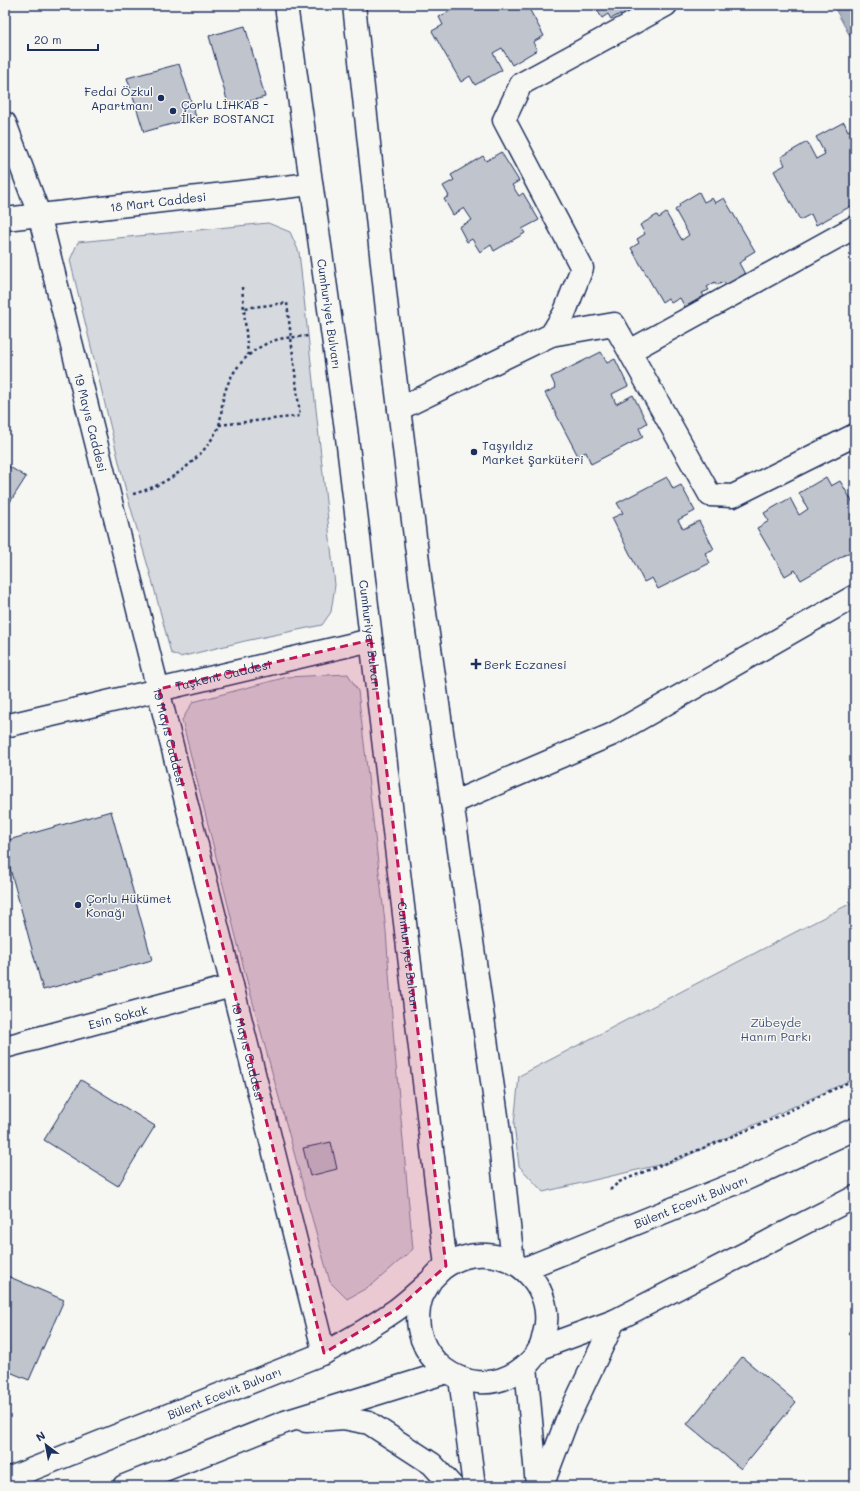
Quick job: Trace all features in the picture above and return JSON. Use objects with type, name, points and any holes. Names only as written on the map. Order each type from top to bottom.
[{"type":"main road","name":"Cumhuriyet Bulvarı","points":[[286,5],[346,429],[371,640],[438,1273]]},
{"type":"main road","points":[[354,5],[399,409],[421,585],[518,1266]]},
{"type":"main road","points":[[551,335],[564,314],[582,268],[504,120],[521,84],[666,5]]},
{"type":"main road","name":"19 Mayıs Caddesi","points":[[5,123],[39,214],[324,1353]]},
{"type":"main road","name":"18 Mart Caddesi","points":[[5,219],[311,184]]},
{"type":"main road","points":[[630,351],[855,227]]},
{"type":"main road","points":[[399,409],[551,335],[614,324],[710,495],[733,496],[855,435]]},
{"type":"main road","points":[[452,803],[613,734],[855,596]]},
{"type":"main road","name":"Taşkent Caddesi","points":[[5,726],[371,640]]},
{"type":"main road","name":"Esin Sokak","points":[[5,1046],[232,986]]},
{"type":"main road","name":"Bülent Ecevit Bulvarı","points":[[518,1266],[746,1179],[855,1129]]},
{"type":"main road","points":[[540,1348],[614,1321],[855,1197]]},
{"type":"main road","points":[[479,1254],[497,1256],[518,1266],[538,1286],[546,1306],[546,1328],[540,1348],[526,1366],[508,1378],[488,1383],[466,1381],[453,1375],[432,1358],[422,1340],[418,1320],[421,1299],[438,1273],[462,1258],[479,1254]]},
{"type":"main road","name":"Bülent Ecevit Bulvarı","points":[[5,1480],[324,1353],[358,1334],[397,1309],[438,1273]]},
{"type":"main road","points":[[542,1486],[567,1420],[614,1321]]},
{"type":"main road","points":[[526,1366],[537,1486]]},
{"type":"main road","points":[[124,1486],[284,1422],[453,1375]]},
{"type":"main road","points":[[453,1375],[474,1486]]},
{"type":"main road","points":[[284,1422],[343,1418],[369,1423],[432,1464],[452,1486]]},
{"type":"path","points":[[242,288],[248,356]]},
{"type":"path","points":[[219,425],[300,416],[287,303],[244,308]]},
{"type":"path","points":[[127,495],[161,484],[188,465],[205,447],[219,425],[223,396],[230,378],[239,364],[248,356],[274,340],[314,335]]},
{"type":"path","points":[[610,1190],[619,1182],[760,1125],[855,1078]]},
{"type":"highlighted area","points":[[371,640],[446,1266],[397,1309],[324,1353],[159,689]]},
{"type":"green space","points":[[268,223],[290,232],[299,252],[335,585],[331,612],[322,625],[245,641],[180,657],[171,653],[152,580],[127,495],[70,260],[78,242]]},
{"type":"green space","points":[[348,674],[358,691],[386,931],[394,1043],[413,1249],[372,1285],[347,1299],[330,1282],[246,977],[182,720],[193,702],[287,677]]},
{"type":"green space","name":"Zübeyde Hanım Parkı","points":[[855,901],[855,1078],[676,1161],[543,1192],[519,1166],[514,1124],[519,1076]]},
{"type":"shaded area","points":[[833,5],[855,5],[855,37],[851,38]]},
{"type":"building","points":[[461,5],[527,5],[544,36],[533,42],[537,50],[512,65],[502,48],[493,53],[502,70],[475,85],[470,76],[461,82],[432,31],[443,25],[439,17]]},
{"type":"building","points":[[594,5],[648,5],[625,23],[620,14],[611,19],[608,14],[602,18]]},
{"type":"building","points":[[245,26],[265,97],[229,107],[209,36]]},
{"type":"building","name":"Fedai Özkul Apartmanı","points":[[179,64],[196,117],[144,132],[127,78]]},
{"type":"building","points":[[844,122],[848,131],[855,127],[855,204],[816,225],[811,214],[800,220],[774,171],[785,165],[781,157],[807,142],[816,159],[825,154],[816,137]]},
{"type":"building","points":[[501,152],[519,181],[512,185],[519,196],[523,193],[539,220],[522,229],[525,233],[494,251],[491,245],[480,252],[472,239],[467,242],[459,227],[472,220],[464,208],[453,215],[444,199],[449,196],[443,186],[454,180],[451,175],[483,156],[486,161]]},
{"type":"building","points":[[699,192],[704,202],[712,198],[715,203],[724,198],[755,251],[739,263],[745,274],[726,286],[724,282],[717,285],[715,282],[707,287],[709,290],[702,293],[704,296],[685,307],[680,298],[671,303],[668,298],[662,302],[631,248],[639,243],[637,239],[645,234],[640,225],[657,215],[659,218],[666,213],[682,240],[689,235],[675,210],[680,206],[679,204]]},
{"type":"building","points":[[601,352],[607,363],[615,359],[628,386],[612,394],[616,404],[633,395],[647,423],[639,428],[643,437],[591,464],[586,452],[578,456],[545,393],[556,388],[551,377]]},
{"type":"building","points":[[5,464],[26,477],[5,510]]},
{"type":"building","points":[[667,477],[673,489],[681,485],[695,511],[678,520],[683,529],[699,521],[714,549],[705,553],[710,563],[658,589],[652,578],[644,582],[612,518],[623,513],[617,503]]},
{"type":"building","points":[[826,477],[831,486],[840,481],[855,506],[855,549],[801,580],[795,570],[785,576],[757,528],[769,521],[764,513],[790,498],[799,515],[808,509],[799,493]]},
{"type":"building","name":"Çorlu Hükümet Konağı","points":[[111,811],[152,960],[43,990],[5,850],[5,841]]},
{"type":"building","points":[[81,1080],[155,1126],[118,1186],[44,1140]]},
{"type":"building","points":[[331,1142],[337,1169],[310,1176],[303,1148]]},
{"type":"building","points":[[5,1275],[64,1300],[29,1380],[5,1370]]},
{"type":"building","points":[[855,1325],[855,1339],[848,1333]]},
{"type":"building","points":[[742,1357],[796,1402],[741,1469],[687,1424]]},
{"type":"place","name":"Fedai Özkul Apartmanı","points":[[161,98]]},
{"type":"place","name":"Çorlu LİHKAB - İlker BOSTANCI","points":[[173,111]]},
{"type":"place","name":"Taşyıldız Market Şarküteri","points":[[474,452]]},
{"type":"place","name":"Berk Eczanesi","points":[[476,664]]},
{"type":"place","name":"Çorlu Hükümet Konağı","points":[[78,905]]}]
